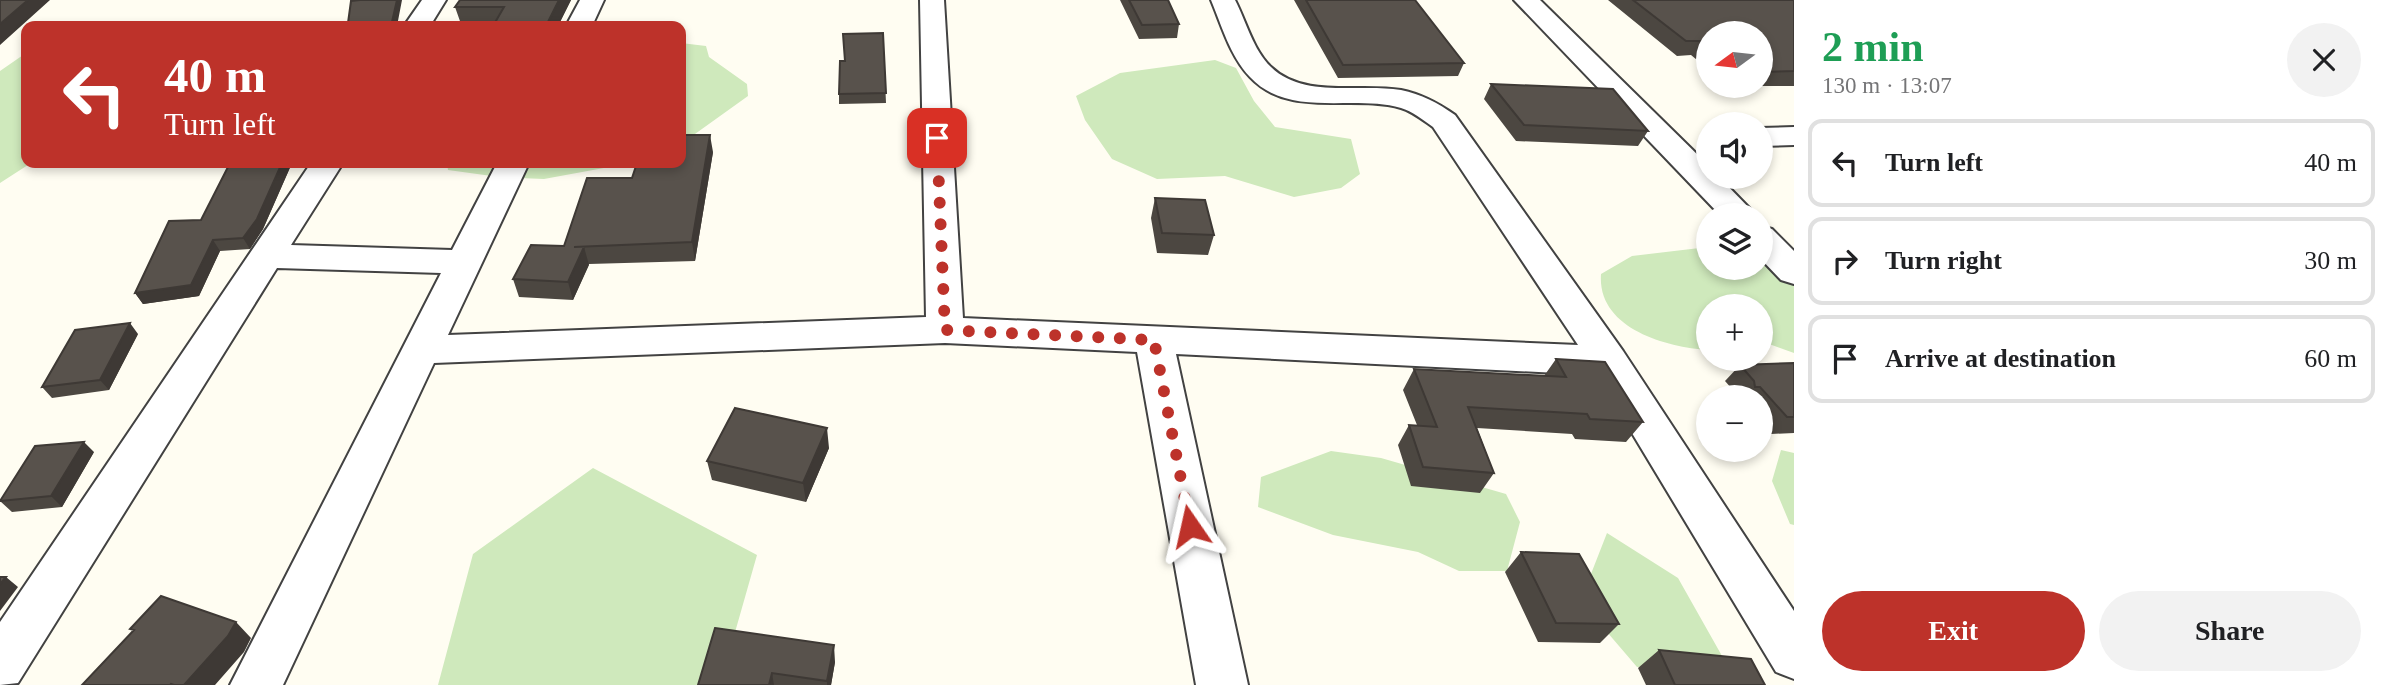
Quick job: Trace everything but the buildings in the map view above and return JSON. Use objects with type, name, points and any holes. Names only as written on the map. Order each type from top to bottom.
[{"type":"street","points":[[420,21],[434,0]]},
{"type":"street","points":[[582,21],[592,0]]},
{"type":"street","points":[[932,0],[945,330]]},
{"type":"street","points":[[1223,0],[1257,70],[1275,84],[1296,92],[1399,99],[1430,110],[1444,121],[1779,607],[1794,655]]},
{"type":"street","points":[[1526,0],[1727,203]]},
{"type":"street","points":[[1773,137],[1794,136]]},
{"type":"street","points":[[1665,139],[1696,138]]},
{"type":"street","points":[[0,666],[324,168]]},
{"type":"street","points":[[256,685],[511,168]]},
{"type":"street","points":[[1773,250],[1794,272]]},
{"type":"street","points":[[266,256],[466,262]]},
{"type":"street","points":[[422,350],[945,330],[1609,361]]},
{"type":"street","points":[[1154,340],[1222,685]]},
{"type":"green space","points":[[686,44],[706,46],[709,57],[747,84],[748,96],[686,140]]},
{"type":"green space","points":[[21,56],[21,168],[23,168],[0,183],[0,71]]},
{"type":"green space","points":[[1215,60],[1236,68],[1254,101],[1275,127],[1351,139],[1360,174],[1341,188],[1294,197],[1225,176],[1157,179],[1112,159],[1085,120],[1076,96],[1120,73]]},
{"type":"green space","points":[[604,168],[544,179],[499,177],[448,170]]},
{"type":"green space","points":[[1696,248],[1696,280],[1773,280],[1773,268],[1794,279],[1794,353],[1773,345],[1773,294],[1696,294],[1696,349],[1654,339],[1637,331],[1622,321],[1610,308],[1603,293],[1601,274],[1632,256]]},
{"type":"green space","points":[[1781,450],[1794,453],[1794,525],[1790,524],[1772,481]]},
{"type":"green space","points":[[1331,451],[1381,458],[1506,494],[1520,522],[1507,571],[1459,571],[1418,552],[1333,535],[1258,507],[1261,477]]},
{"type":"green space","points":[[593,468],[757,555],[720,685],[438,685],[473,554]]},
{"type":"green space","points":[[1607,533],[1678,578],[1726,663],[1637,667],[1601,625],[1589,579]]},
{"type":"route","points":[[937,138],[945,330],[1154,340],[1190,526]]}]
